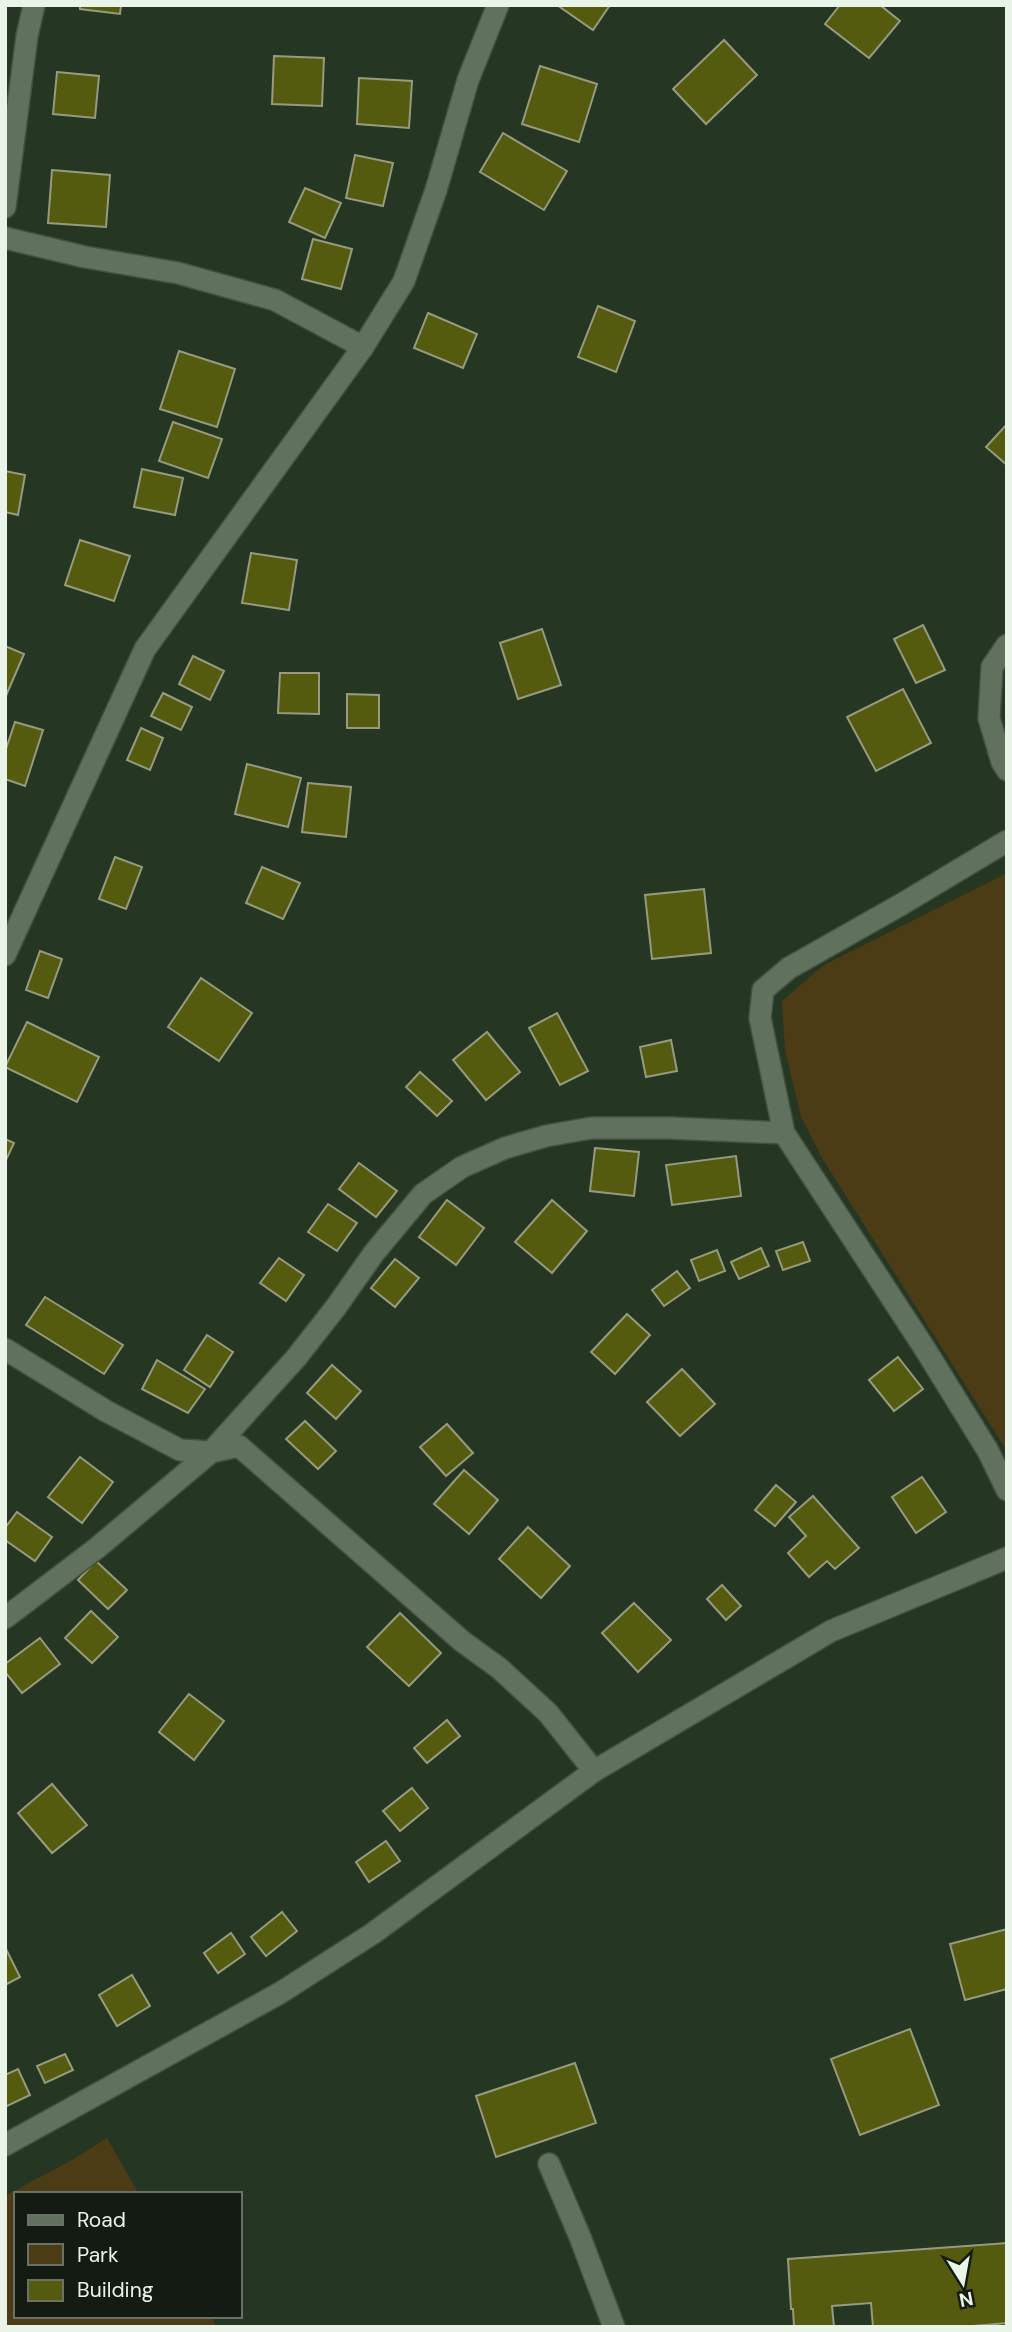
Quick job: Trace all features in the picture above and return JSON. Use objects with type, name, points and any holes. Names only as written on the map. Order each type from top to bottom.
[{"type":"street","points":[[5,207],[27,36],[34,5]]},
{"type":"street","points":[[5,955],[145,649],[363,347],[404,281],[436,190],[468,80],[498,5]]},
{"type":"street","points":[[5,238],[85,257],[178,273],[275,300],[363,347]]},
{"type":"street","points":[[1007,645],[992,667],[989,718],[1002,762],[1007,770]]},
{"type":"street","points":[[1007,841],[789,968],[763,990],[760,1018],[784,1133],[925,1349],[988,1451],[1007,1490]]},
{"type":"street","points":[[5,1618],[97,1548],[211,1452],[296,1358],[374,1253],[423,1194],[462,1167],[505,1148],[546,1136],[591,1128],[784,1133]]},
{"type":"street","points":[[5,1349],[106,1411],[180,1450],[211,1452],[239,1446],[463,1642],[509,1677],[548,1713],[594,1770]]},
{"type":"street","points":[[7,2143],[292,1986],[372,1934],[594,1770],[831,1631],[1007,1558]]},
{"type":"street","points":[[548,2164],[580,2237],[614,2327]]},
{"type":"green space","points":[[1007,873],[1007,1451],[822,1158],[801,1117],[785,1050],[782,1001],[824,965]]},
{"type":"green space","points":[[107,2138],[138,2192],[14,2192],[14,2318],[212,2318],[217,2327],[5,2327],[5,2196]]},
{"type":"building","points":[[80,5],[121,5],[120,14],[80,9]]},
{"type":"building","points":[[557,5],[610,5],[593,30]]},
{"type":"building","points":[[840,5],[880,5],[900,21],[869,58],[825,24]]},
{"type":"building","points":[[724,40],[757,75],[706,124],[673,89]]},
{"type":"building","points":[[274,56],[324,58],[322,106],[272,104]]},
{"type":"building","points":[[540,66],[597,84],[579,142],[522,124]]},
{"type":"building","points":[[57,72],[99,76],[95,118],[53,114]]},
{"type":"building","points":[[359,78],[412,81],[409,128],[357,124]]},
{"type":"building","points":[[503,133],[567,171],[544,210],[480,172]]},
{"type":"building","points":[[355,155],[393,163],[383,206],[346,198]]},
{"type":"building","points":[[52,170],[110,175],[106,227],[48,223]]},
{"type":"building","points":[[305,188],[341,203],[325,238],[289,222]]},
{"type":"building","points":[[313,239],[352,249],[341,289],[302,279]]},
{"type":"building","points":[[598,306],[635,321],[616,372],[578,357]]},
{"type":"building","points":[[428,313],[477,334],[463,368],[414,348]]},
{"type":"building","points":[[179,351],[235,369],[217,427],[160,409]]},
{"type":"building","points":[[173,422],[222,439],[208,478],[159,461]]},
{"type":"building","points":[[1007,424],[1007,465],[986,447]]},
{"type":"building","points":[[142,469],[183,478],[175,515],[134,507]]},
{"type":"building","points":[[5,471],[25,475],[18,515],[5,512]]},
{"type":"building","points":[[80,540],[130,556],[114,601],[65,585]]},
{"type":"building","points":[[251,553],[297,560],[289,610],[242,603]]},
{"type":"building","points":[[923,625],[945,670],[916,683],[894,639]]},
{"type":"building","points":[[542,629],[561,685],[518,699],[500,643]]},
{"type":"building","points":[[5,646],[24,654],[5,698]]},
{"type":"building","points":[[193,656],[224,671],[210,700],[179,684]]},
{"type":"building","points":[[280,673],[319,673],[319,714],[278,713]]},
{"type":"building","points":[[903,689],[931,743],[876,771],[847,717]]},
{"type":"building","points":[[163,693],[192,707],[181,730],[151,716]]},
{"type":"building","points":[[347,694],[379,695],[379,728],[347,728]]},
{"type":"building","points":[[15,722],[43,730],[25,786],[5,779],[5,752]]},
{"type":"building","points":[[141,728],[163,738],[150,770],[127,760]]},
{"type":"building","points":[[247,764],[301,778],[288,827],[235,814]]},
{"type":"building","points":[[308,783],[351,787],[346,837],[302,832]]},
{"type":"building","points":[[115,857],[142,867],[126,909],[99,899]]},
{"type":"building","points":[[262,867],[300,883],[283,919],[246,903]]},
{"type":"building","points":[[704,889],[711,953],[652,959],[645,895]]},
{"type":"building","points":[[40,951],[62,959],[48,998],[26,990]]},
{"type":"building","points":[[201,978],[252,1013],[219,1061],[168,1027]]},
{"type":"building","points":[[557,1013],[588,1071],[560,1085],[529,1028]]},
{"type":"building","points":[[27,1022],[99,1057],[77,1102],[5,1067]]},
{"type":"building","points":[[487,1032],[520,1072],[486,1100],[453,1060]]},
{"type":"building","points":[[671,1040],[677,1071],[646,1077],[640,1047]]},
{"type":"building","points":[[420,1072],[452,1101],[437,1116],[406,1087]]},
{"type":"building","points":[[5,1139],[14,1143],[5,1162]]},
{"type":"building","points":[[595,1148],[639,1152],[634,1196],[590,1191]]},
{"type":"building","points":[[736,1156],[741,1196],[672,1205],[666,1165]]},
{"type":"building","points":[[359,1163],[397,1191],[376,1217],[339,1189]]},
{"type":"building","points":[[447,1200],[484,1228],[456,1265],[419,1237]]},
{"type":"building","points":[[552,1200],[587,1231],[552,1273],[515,1242]]},
{"type":"building","points":[[328,1204],[357,1223],[337,1251],[308,1232]]},
{"type":"building","points":[[803,1242],[810,1261],[783,1270],[776,1251]]},
{"type":"building","points":[[761,1248],[769,1266],[739,1279],[731,1262]]},
{"type":"building","points":[[717,1250],[725,1271],[699,1281],[691,1260]]},
{"type":"building","points":[[279,1258],[304,1275],[286,1301],[260,1283]]},
{"type":"building","points":[[395,1259],[419,1278],[395,1307],[371,1288]]},
{"type":"building","points":[[677,1271],[690,1288],[664,1306],[652,1290]]},
{"type":"building","points":[[45,1297],[123,1345],[104,1374],[26,1325]]},
{"type":"building","points":[[627,1314],[650,1335],[615,1374],[591,1352]]},
{"type":"building","points":[[207,1335],[233,1352],[210,1387],[184,1370]]},
{"type":"building","points":[[898,1357],[923,1389],[894,1411],[869,1380]]},
{"type":"building","points":[[157,1360],[205,1389],[188,1413],[142,1389]]},
{"type":"building","points":[[332,1365],[361,1391],[336,1419],[307,1393]]},
{"type":"building","points":[[682,1369],[715,1404],[680,1436],[647,1402]]},
{"type":"building","points":[[305,1421],[336,1451],[318,1469],[286,1439]]},
{"type":"building","points":[[447,1424],[473,1453],[446,1476],[420,1447]]},
{"type":"building","points":[[80,1457],[113,1482],[82,1523],[48,1497]]},
{"type":"building","points":[[464,1470],[498,1500],[469,1534],[434,1504]]},
{"type":"building","points":[[922,1477],[946,1512],[916,1533],[892,1497]]},
{"type":"building","points":[[776,1485],[796,1502],[775,1526],[755,1510]]},
{"type":"building","points":[[813,1496],[859,1548],[835,1569],[827,1561],[809,1577],[788,1553],[806,1536],[789,1517]]},
{"type":"building","points":[[17,1512],[52,1537],[35,1561],[5,1540],[5,1528]]},
{"type":"building","points":[[528,1527],[570,1566],[541,1598],[499,1559]]},
{"type":"building","points":[[96,1561],[127,1590],[108,1609],[78,1580]]},
{"type":"building","points":[[722,1585],[741,1606],[726,1620],[707,1599]]},
{"type":"building","points":[[634,1603],[671,1640],[638,1672],[602,1633]]},
{"type":"building","points":[[91,1611],[118,1637],[92,1663],[65,1638]]},
{"type":"building","points":[[400,1613],[441,1653],[409,1686],[367,1647]]},
{"type":"building","points":[[40,1638],[60,1664],[22,1693],[5,1672],[5,1664]]},
{"type":"building","points":[[189,1694],[224,1721],[194,1760],[159,1732]]},
{"type":"building","points":[[447,1720],[460,1736],[427,1763],[414,1748]]},
{"type":"building","points":[[52,1784],[87,1825],[52,1853],[18,1813]]},
{"type":"building","points":[[412,1788],[428,1808],[400,1831],[383,1811]]},
{"type":"building","points":[[386,1841],[400,1861],[369,1882],[356,1862]]},
{"type":"building","points":[[282,1912],[297,1931],[266,1956],[251,1937]]},
{"type":"building","points":[[1007,1929],[1007,1989],[965,2000],[950,1944]]},
{"type":"building","points":[[231,1933],[245,1954],[218,1973],[204,1953]]},
{"type":"building","points":[[5,1947],[20,1977],[5,1985]]},
{"type":"building","points":[[132,1975],[150,2006],[117,2026],[99,1995]]},
{"type":"building","points":[[910,2029],[939,2105],[860,2135],[831,2059]]},
{"type":"building","points":[[65,2054],[73,2070],[45,2083],[37,2066]]},
{"type":"building","points":[[575,2063],[596,2123],[496,2157],[476,2096]]},
{"type":"building","points":[[18,2069],[30,2095],[5,2107],[5,2075]]},
{"type":"building","points":[[1007,2243],[1007,2323],[962,2327],[873,2327],[871,2303],[832,2306],[834,2327],[794,2327],[788,2259]]}]
